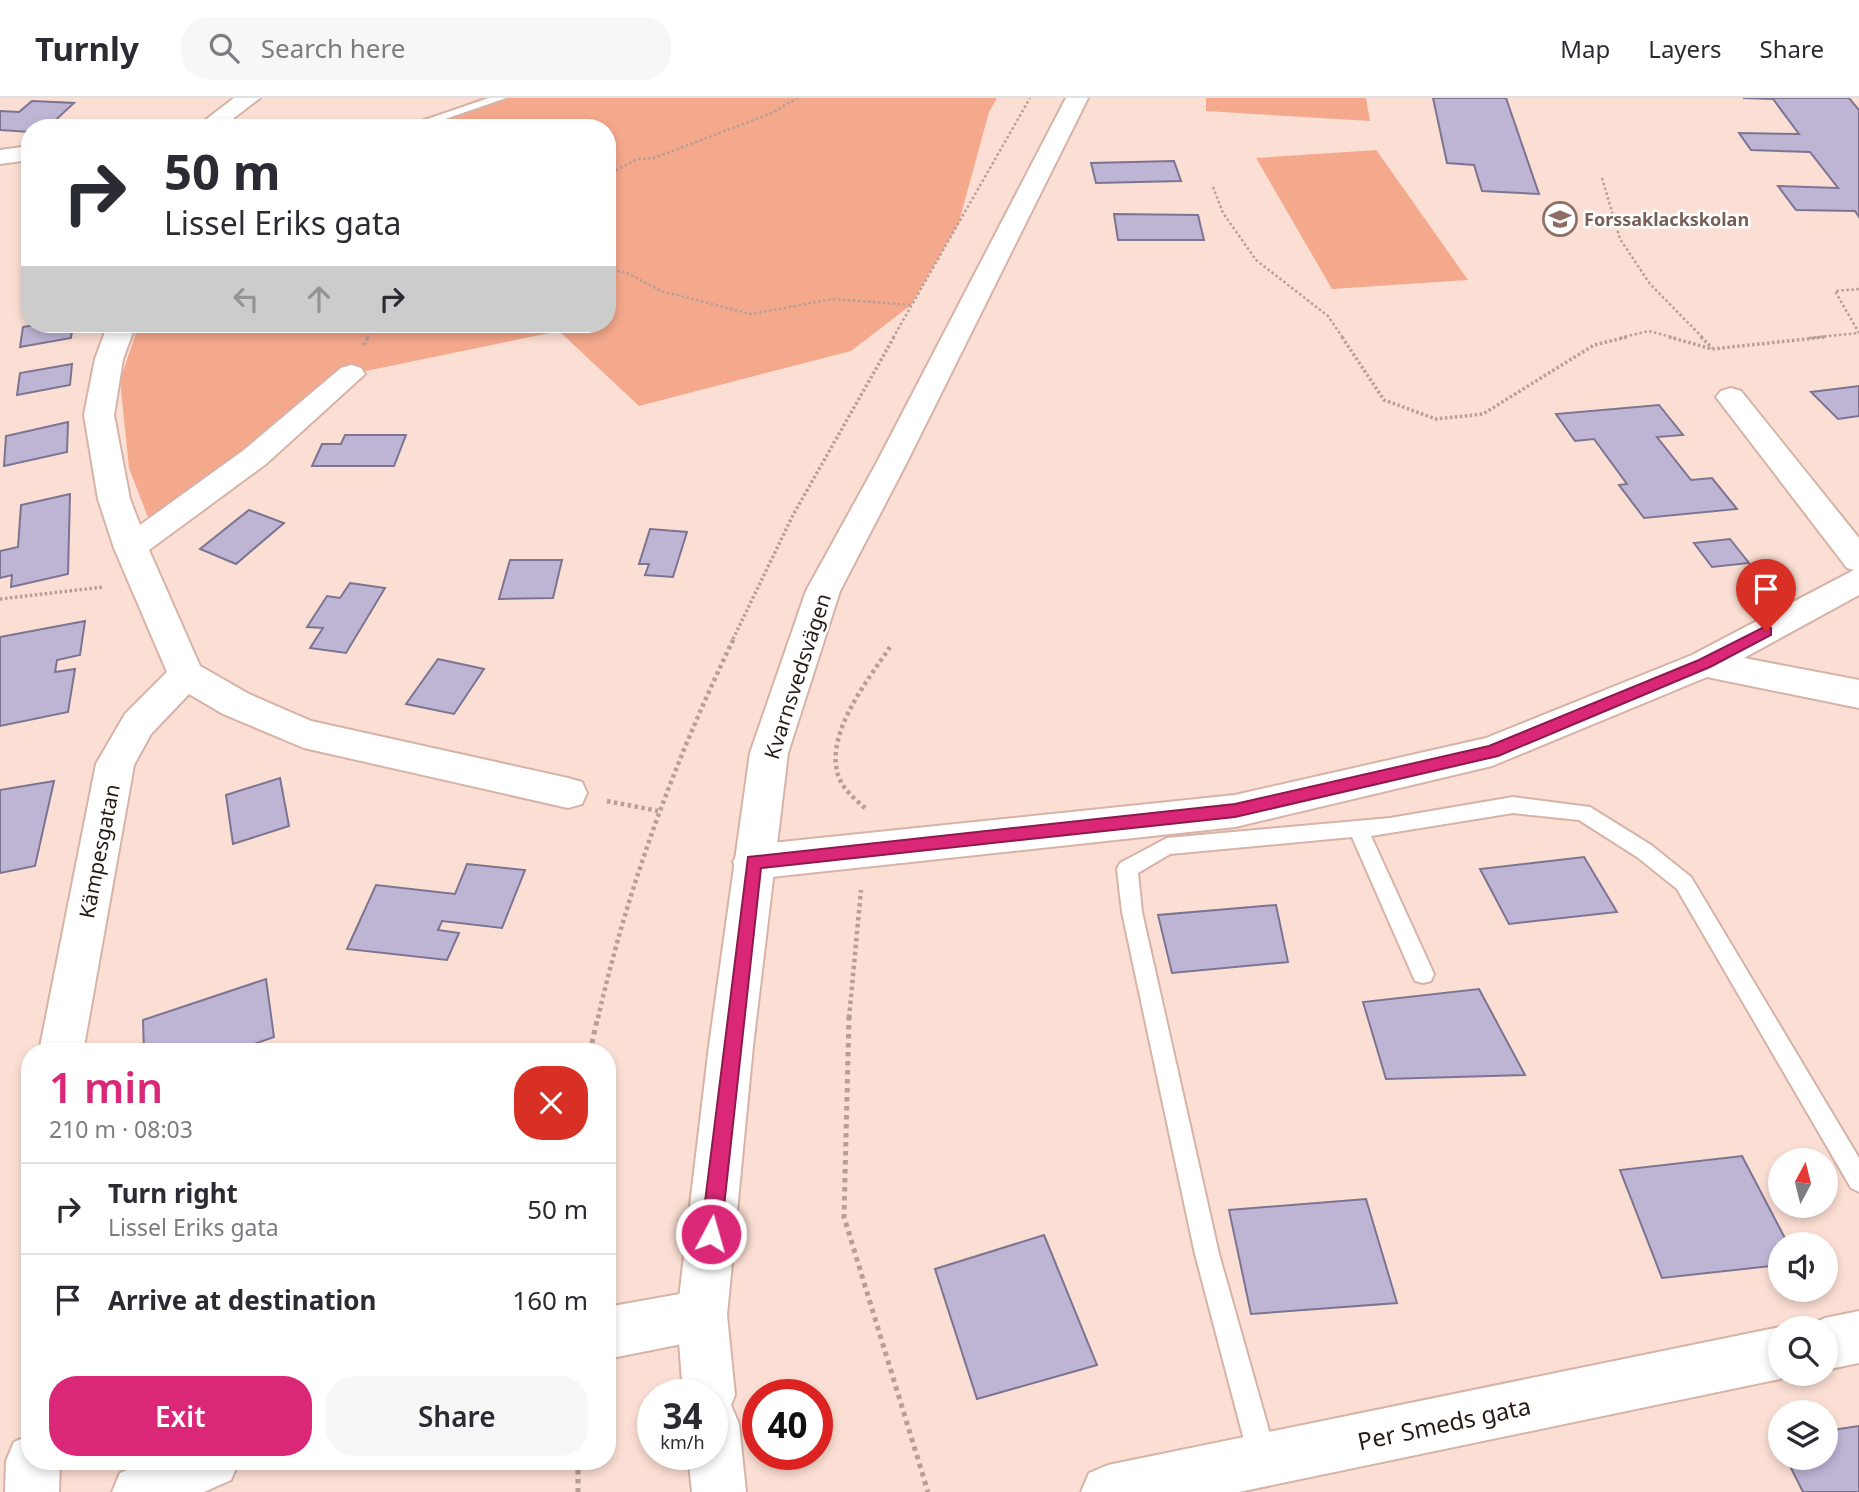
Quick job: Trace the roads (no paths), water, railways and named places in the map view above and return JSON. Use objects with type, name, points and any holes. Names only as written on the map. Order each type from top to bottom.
[{"type":"street","points":[[214,119],[249,98]]},
{"type":"street","name":"Kvarnsvedsvägen","points":[[708,1379],[702,1315],[753,862],[769,752],[823,592],[1077,98]]},
{"type":"street","points":[[0,157],[21,154]]},
{"type":"street","points":[[119,333],[109,359],[99,415],[114,499],[130,548],[186,675],[236,704],[304,734],[568,793]]},
{"type":"street","points":[[130,548],[255,457],[351,374]]},
{"type":"street","points":[[1731,397],[1859,560]]},
{"type":"street","points":[[753,862],[1235,811],[1492,751],[1704,664],[1859,580]]},
{"type":"street","points":[[1704,664],[1859,694]]},
{"type":"street","name":"Kämpesgatan","points":[[63,1043],[115,765],[138,724],[186,675]]},
{"type":"street","points":[[616,1331],[702,1315]]},
{"type":"street","points":[[1838,1341],[1859,1337]]},
{"type":"street","name":"Per Smeds gata","points":[[1108,1492],[1252,1472],[1768,1356]]},
{"type":"street","points":[[32,1492],[33,1470]]},
{"type":"street","points":[[139,1492],[191,1470]]},
{"type":"street","points":[[717,1470],[719,1492]]},
{"type":"lane","points":[[435,119],[500,98]]},
{"type":"lane","points":[[1252,1472],[1132,912],[1127,869],[1167,846],[1390,826],[1513,805],[1583,813],[1644,851],[1684,883],[1859,1180]]},
{"type":"lane","points":[[1358,829],[1423,974]]},
{"type":"place","name":"Forssaklackskolan","points":[[1560,219]]}]
